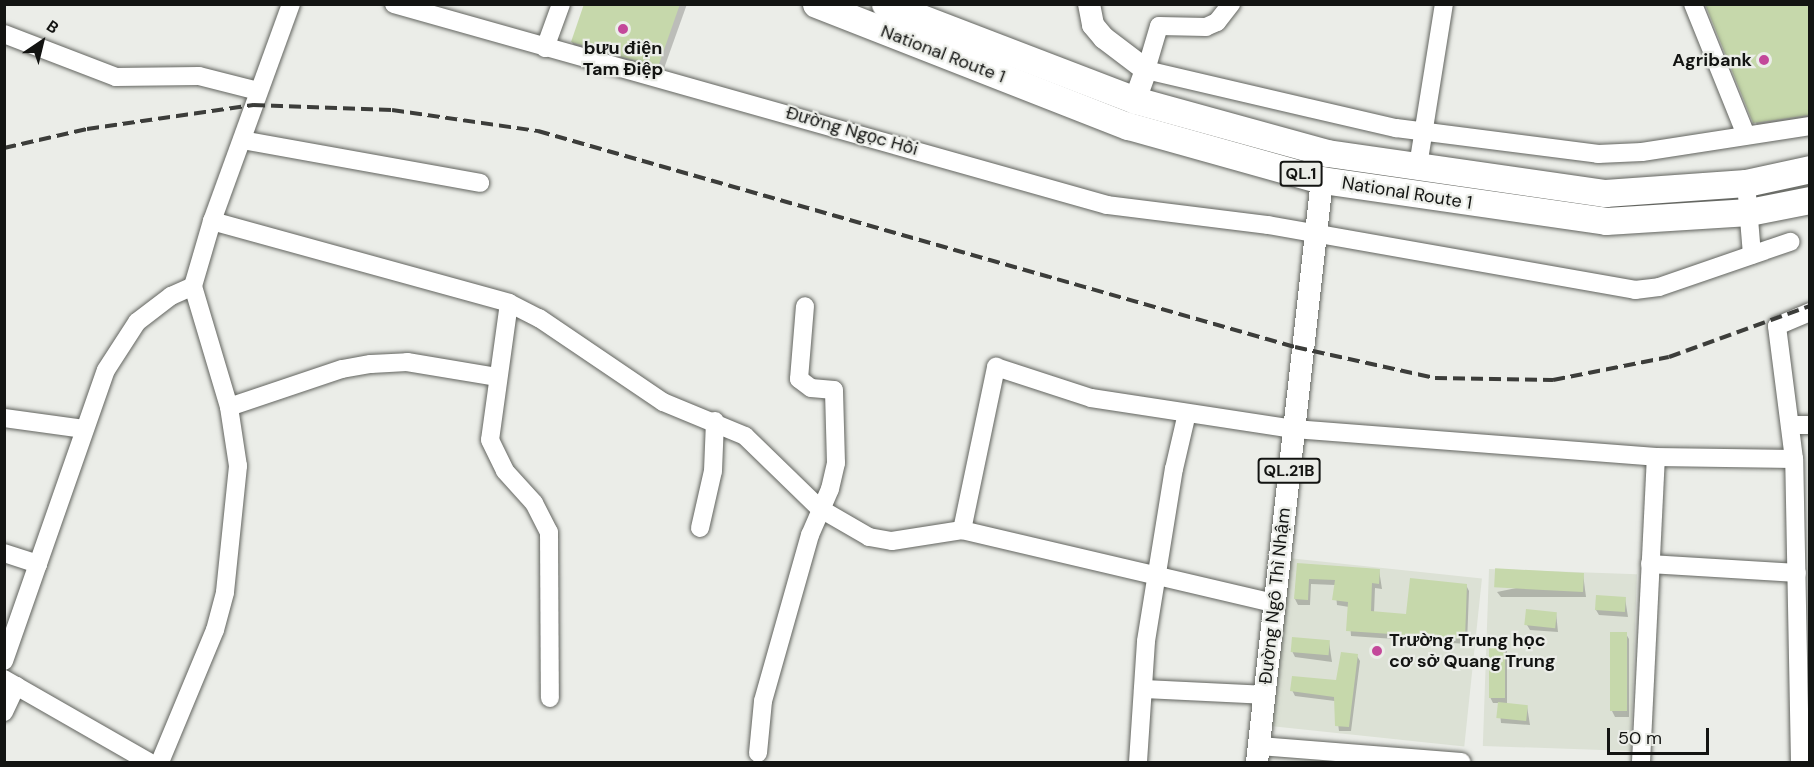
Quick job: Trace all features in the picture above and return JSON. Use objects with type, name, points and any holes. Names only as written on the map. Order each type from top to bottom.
[{"type":"highway","name":"National Route 1","points":[[816,4],[1128,126],[1322,180],[1606,221],[1749,212],[1809,200]]},
{"type":"highway","name":"National Route 1","points":[[885,4],[1135,100],[1325,153],[1605,193],[1746,183],[1809,169]]},
{"type":"highway","points":[[1322,180],[1325,153]]},
{"type":"main road","points":[[1089,4],[1093,25],[1104,39],[1146,70],[1135,100]]},
{"type":"main road","name":"Đường Ngô Thì Nhậm","points":[[1258,754],[1322,180]]},
{"type":"street","points":[[160,762],[216,630],[225,592],[238,466],[229,407],[193,286],[212,221],[291,4]]},
{"type":"street","name":"Đường Ngọc Hồi","points":[[394,4],[545,48],[705,89],[1107,205],[1315,234],[1635,290],[1659,287],[1790,242]]},
{"type":"street","points":[[545,48],[561,4]]},
{"type":"street","points":[[1231,4],[1217,22],[1206,27],[1159,26],[1146,70],[1421,131],[1598,154],[1809,126]]},
{"type":"street","points":[[1418,166],[1421,131],[1444,4]]},
{"type":"street","points":[[1693,4],[1746,135]]},
{"type":"street","points":[[4,34],[116,77],[199,76],[258,91]]},
{"type":"street","points":[[242,140],[480,183]]},
{"type":"street","points":[[1746,183],[1752,255]]},
{"type":"street","points":[[212,221],[509,303],[539,318],[663,402],[715,421],[745,436],[819,508],[869,537],[892,541],[962,530],[1275,603]]},
{"type":"street","points":[[4,661],[106,370],[136,322],[171,296],[193,286]]},
{"type":"street","points":[[509,303],[490,440],[505,471],[534,503],[549,532],[550,698]]},
{"type":"street","points":[[758,753],[763,701],[819,508],[830,489],[836,463],[834,390],[811,388],[799,379],[805,306]]},
{"type":"street","points":[[1800,762],[1805,653],[1797,573],[1794,459],[1778,326],[1809,312]]},
{"type":"street","points":[[229,407],[342,369],[371,364],[407,362],[498,377]]},
{"type":"street","points":[[962,530],[996,367],[1091,398],[1294,429],[1656,457],[1794,459]]},
{"type":"street","points":[[1138,762],[1143,689],[1157,576],[1187,413]]},
{"type":"street","points":[[4,418],[84,429]]},
{"type":"street","points":[[700,528],[713,471],[715,421]]},
{"type":"street","points":[[1790,425],[1809,425]]},
{"type":"street","points":[[1641,762],[1656,457]]},
{"type":"street","points":[[4,553],[38,564]]},
{"type":"street","points":[[1650,564],[1797,573]]},
{"type":"street","points":[[4,712],[10,683],[149,762]]},
{"type":"street","points":[[1143,689],[1264,695]]},
{"type":"street","points":[[1258,754],[1461,762]]},
{"type":"shaded area","name":"Trường Trung học cơ sở Quang Trung","points":[[1288,558],[1482,578],[1464,746],[1270,726]]},
{"type":"shaded area","points":[[1489,569],[1637,574],[1631,751],[1483,746]]},
{"type":"building","name":"bưu điện Tam Điệp","points":[[584,4],[680,4],[658,67],[571,42]]},
{"type":"building","name":"Agribank","points":[[1705,4],[1809,4],[1809,115],[1753,123]]},
{"type":"building","points":[[1297,563],[1380,569],[1379,584],[1372,583],[1371,611],[1406,614],[1410,578],[1467,584],[1465,639],[1346,631],[1348,602],[1332,600],[1335,580],[1309,579],[1308,600],[1294,599]]},
{"type":"building","points":[[1495,568],[1584,573],[1583,592],[1494,587]]},
{"type":"building","points":[[1596,595],[1626,597],[1625,612],[1595,610]]},
{"type":"building","points":[[1526,609],[1557,612],[1555,628],[1524,625]]},
{"type":"building","points":[[1610,632],[1627,632],[1627,711],[1610,711]]},
{"type":"building","points":[[1292,637],[1330,640],[1329,655],[1291,652]]},
{"type":"building","points":[[1489,637],[1505,637],[1505,698],[1489,698]]},
{"type":"building","points":[[1341,652],[1358,654],[1349,727],[1335,726],[1334,697],[1290,691],[1292,676],[1336,680]]},
{"type":"building","points":[[1498,702],[1528,705],[1526,721],[1496,718]]},
{"type":"railway","points":[[4,148],[87,129],[253,105],[392,110],[538,131],[1295,347],[1435,378],[1553,380],[1669,357],[1810,306]]},
{"type":"place","name":"bưu điện Tam Điệp","points":[[623,29]]},
{"type":"place","name":"Agribank","points":[[1764,60]]},
{"type":"place","name":"Trường Trung học cơ sở Quang Trung","points":[[1377,651]]}]
